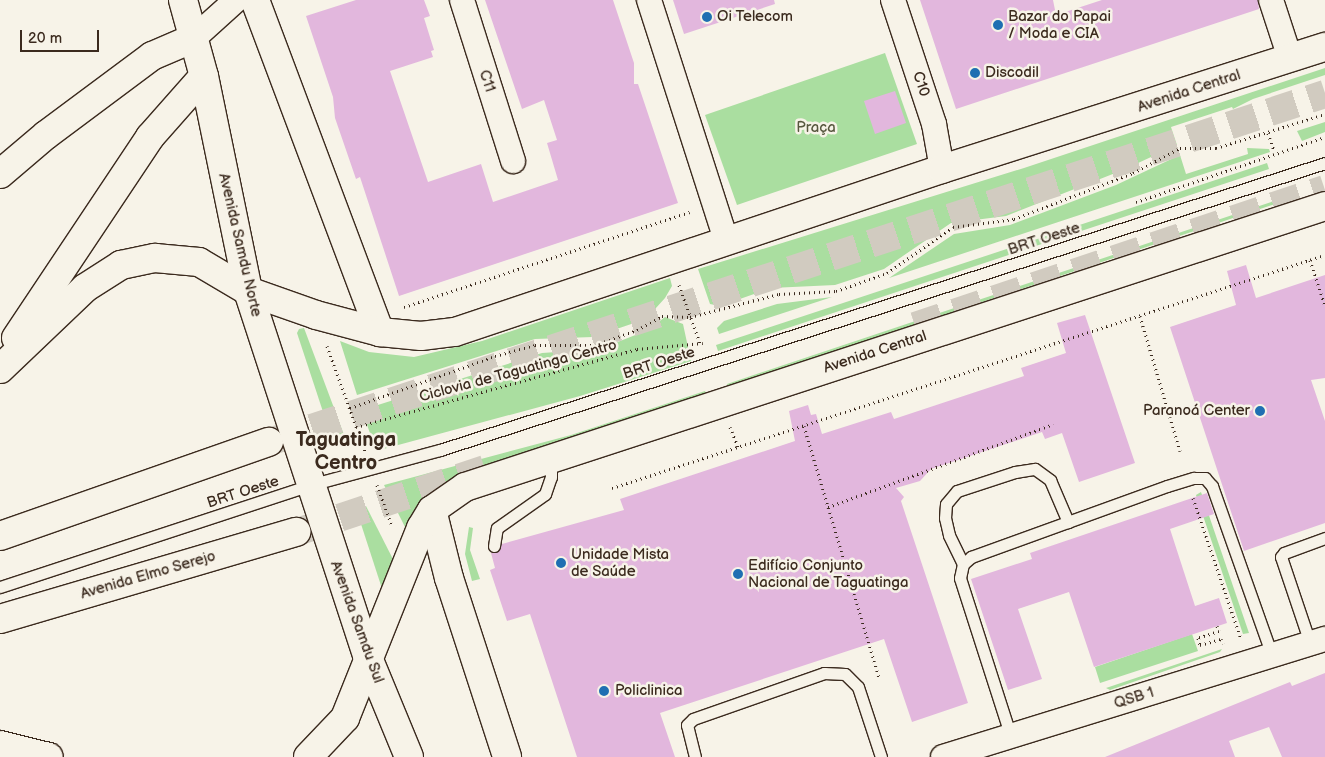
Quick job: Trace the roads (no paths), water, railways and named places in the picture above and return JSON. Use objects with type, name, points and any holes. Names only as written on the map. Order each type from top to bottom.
[{"type":"main road","name":"Avenida Samdu Norte","points":[[183,0],[204,76],[248,291],[310,486]]},
{"type":"main road","points":[[255,0],[380,332]]},
{"type":"main road","points":[[0,174],[46,135],[152,56],[194,38]]},
{"type":"main road","name":"Avenida Central","points":[[0,369],[85,288],[121,264],[155,258],[199,262],[248,291],[316,315],[380,332],[421,336],[455,332],[942,169],[1325,47]]},
{"type":"main road","points":[[0,363],[150,137],[204,76]]},
{"type":"main road","name":"Avenida Central","points":[[432,510],[465,487],[551,457],[1325,206]]},
{"type":"main road","points":[[0,536],[269,442]]},
{"type":"main road","name":"Avenida Samdu Sul","points":[[310,486],[367,655],[410,757]]},
{"type":"main road","points":[[308,757],[345,718],[367,655],[406,563],[432,510]]},
{"type":"main road","points":[[432,510],[449,578],[507,757]]},
{"type":"main road","name":"Avenida Elmo Serejo","points":[[0,619],[296,532]]},
{"type":"main road","points":[[0,745],[50,757]]},
{"type":"street","points":[[194,38],[236,0]]},
{"type":"street","name":"C11","points":[[462,0],[513,162]]},
{"type":"street","points":[[649,0],[726,240]]},
{"type":"street","name":"C10","points":[[893,0],[934,124],[942,169]]},
{"type":"street","points":[[1271,0],[1290,58]]},
{"type":"street","name":"QSB 1","points":[[943,757],[1318,641]]},
{"type":"lane","name":"BRT Oeste","points":[[0,587],[310,486],[440,450],[1325,163]]},
{"type":"lane","points":[[494,546],[496,528],[545,494],[551,477],[551,457]]},
{"type":"lane","points":[[963,564],[949,535],[945,518],[946,504],[957,491],[1015,472],[1035,470],[1050,480],[1068,522]]},
{"type":"lane","points":[[1011,737],[960,578],[963,564],[971,556],[1167,486],[1194,478],[1205,478],[1212,486],[1272,655]]},
{"type":"lane","points":[[1318,641],[1281,557],[1284,553],[1325,538]]},
{"type":"lane","points":[[695,757],[687,725],[693,719],[824,673],[845,674],[858,687],[882,757]]},
{"type":"tunnel","points":[[272,441],[1325,94]]},
{"type":"tunnel","points":[[915,326],[1325,189]]},
{"type":"tunnel","points":[[300,531],[485,469]]},
{"type":"place","name":"Oi Telecom","points":[[707,17]]},
{"type":"place","name":"Bazar do Papai / Moda e CIA","points":[[998,25]]},
{"type":"place","name":"Discodil","points":[[975,73]]},
{"type":"place","name":"Paranoá Center","points":[[1260,411]]},
{"type":"place","name":"Unidade Mista de Saúde","points":[[561,563]]},
{"type":"place","name":"Edifício Conjunto Nacional de Taguatinga","points":[[738,574]]},
{"type":"place","name":"Policlinica","points":[[604,691]]},
{"type":"district","name":"Taguatinga Centro","points":[[346,452]]},
{"type":"park label","name":"Praça","points":[[816,128]]}]
